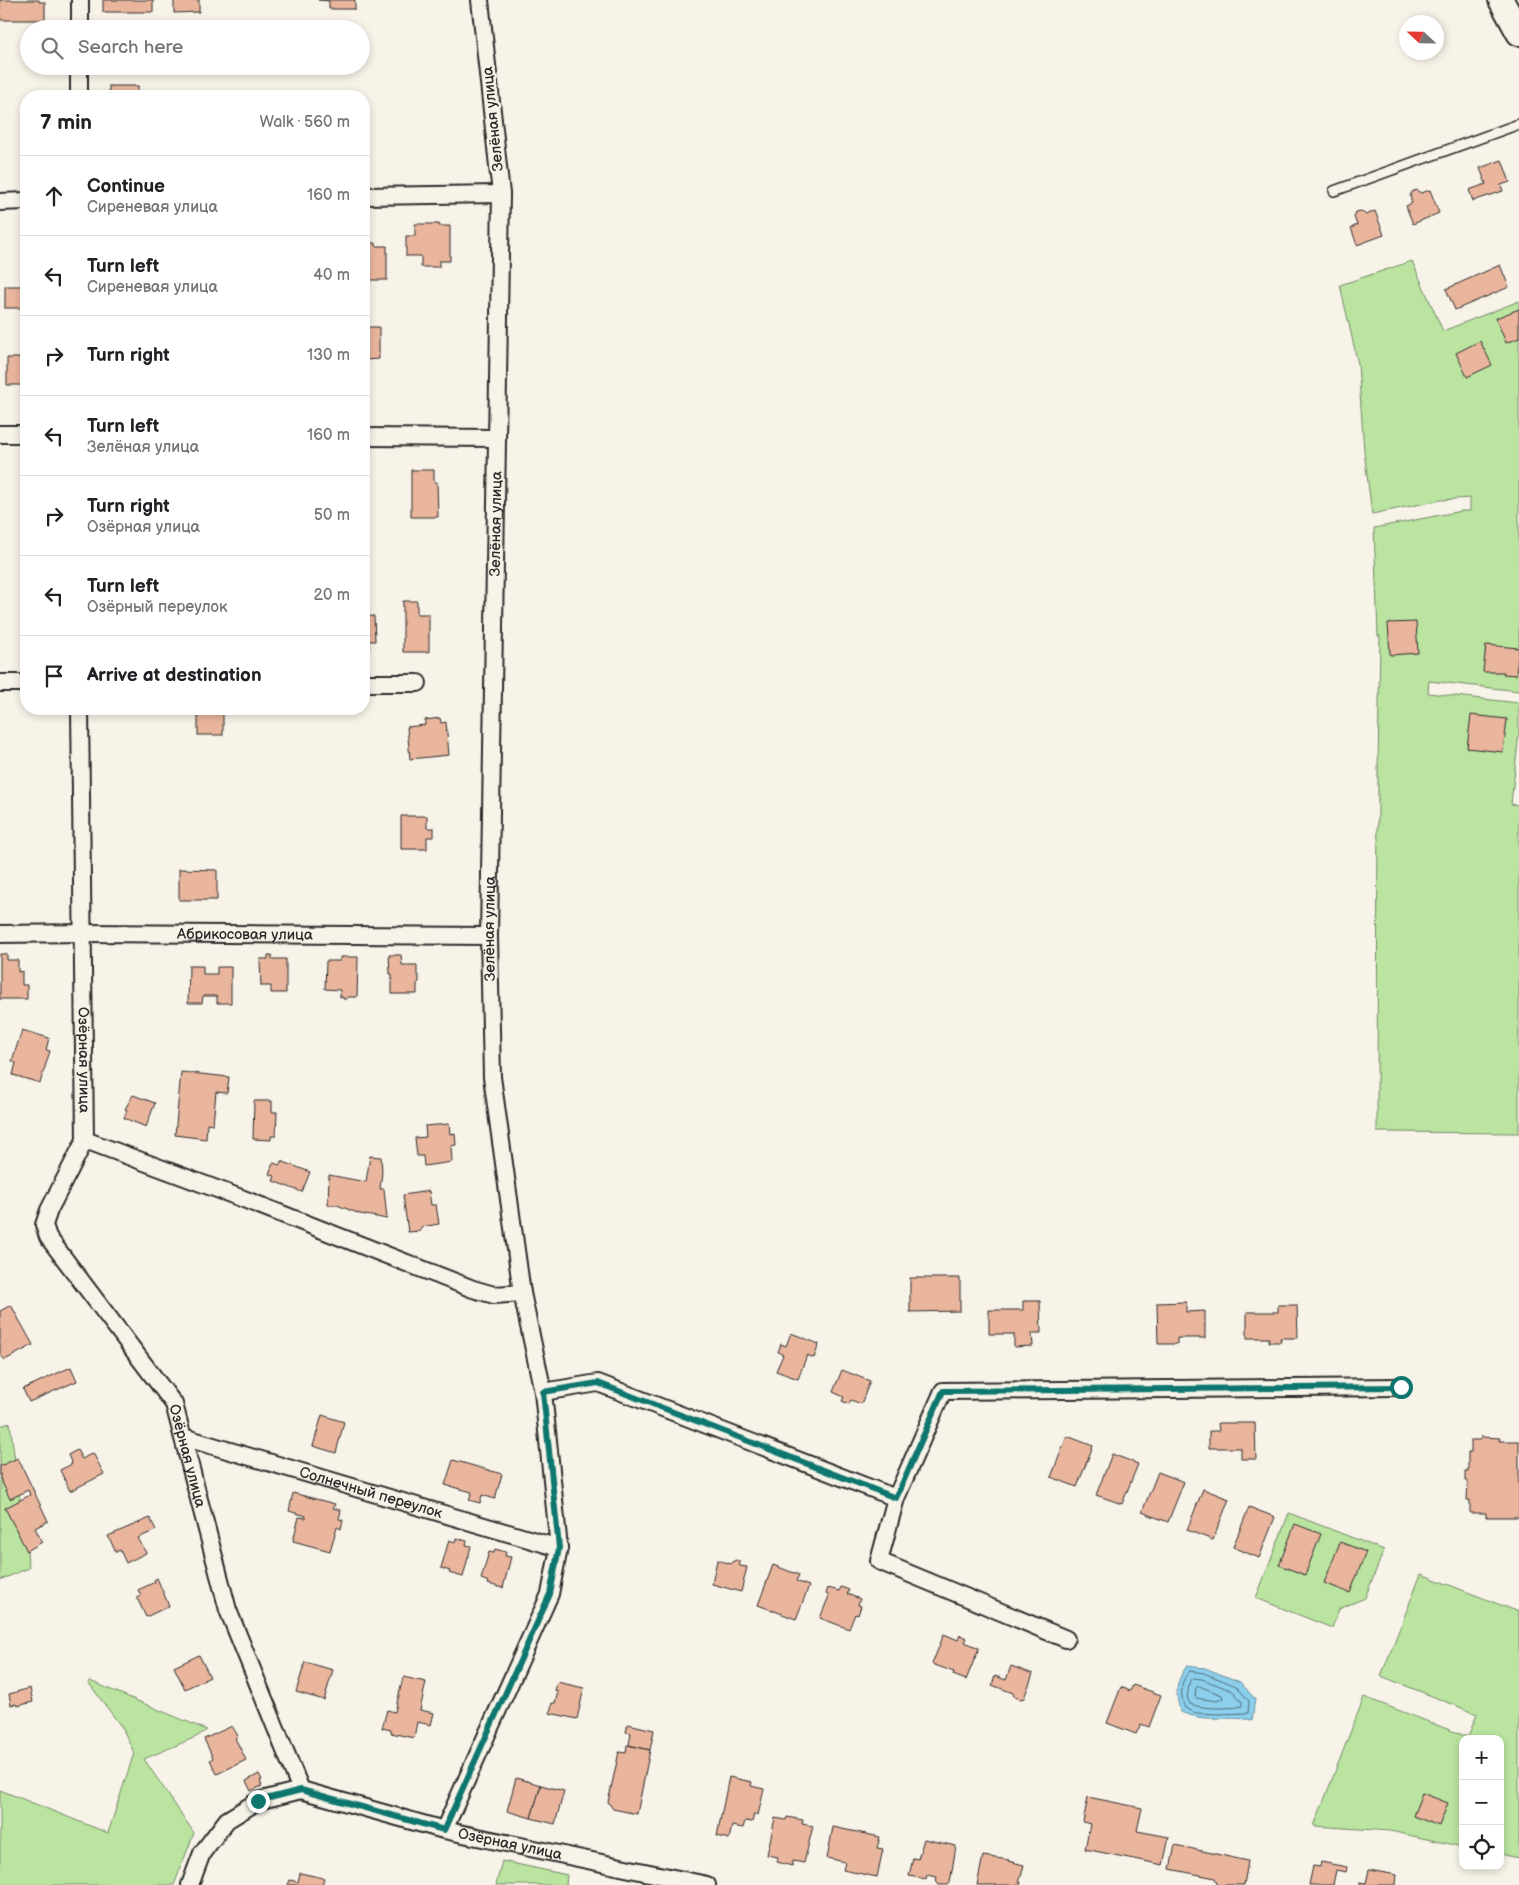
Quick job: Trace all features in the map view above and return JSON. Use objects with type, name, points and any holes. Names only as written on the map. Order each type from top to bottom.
[{"type":"main road","points":[[1501,0],[1519,34]]},
{"type":"street","points":[[80,0],[80,20]]},
{"type":"street","name":"Зелёная улица","points":[[444,1830],[550,1594],[559,1548],[543,1392],[522,1293],[492,1077],[489,936],[501,194],[480,0]]},
{"type":"street","points":[[79,75],[79,90]]},
{"type":"street","points":[[370,196],[501,194]]},
{"type":"street","points":[[0,202],[20,202]]},
{"type":"street","points":[[0,434],[20,434]]},
{"type":"street","points":[[370,437],[496,438]]},
{"type":"street","points":[[0,683],[20,683]]},
{"type":"street","points":[[370,683],[418,683]]},
{"type":"street","name":"Озёрная улица","points":[[80,715],[85,1140],[49,1210],[44,1225],[48,1237],[174,1404],[228,1610],[301,1790],[444,1830],[707,1885]]},
{"type":"street","name":"Абрикосовая улица","points":[[0,934],[489,936]]},
{"type":"street","points":[[85,1140],[241,1198],[472,1289],[494,1295],[522,1293]]},
{"type":"street","points":[[543,1392],[598,1383],[896,1498]]},
{"type":"street","points":[[1066,1639],[879,1561],[896,1498],[943,1391],[1401,1387]]},
{"type":"street","name":"Солнечный переулок","points":[[183,1437],[559,1548]]},
{"type":"street","points":[[190,1885],[202,1853],[227,1820],[258,1801],[301,1790]]},
{"type":"lane","points":[[1334,191],[1519,124]]},
{"type":"green space","points":[[1412,261],[1443,331],[1519,301],[1519,691],[1429,681],[1428,693],[1519,703],[1519,734],[1511,804],[1519,805],[1519,1133],[1377,1132],[1380,636],[1378,636],[1374,528],[1461,511],[1470,511],[1470,498],[1441,500],[1372,514],[1364,451],[1358,364],[1340,285]]},
{"type":"green space","points":[[10,1423],[29,1568],[0,1580],[0,1426]]},
{"type":"green space","points":[[1289,1513],[1384,1550],[1365,1598],[1339,1609],[1332,1628],[1256,1598]]},
{"type":"green space","points":[[1421,1574],[1519,1612],[1519,1858],[1504,1855],[1504,1735],[1469,1735],[1477,1714],[1381,1676]]},
{"type":"green space","points":[[90,1681],[207,1730],[196,1737],[144,1759],[194,1833],[174,1885],[0,1885],[0,1790],[108,1833],[134,1753],[123,1729],[88,1682]]},
{"type":"green space","points":[[1364,1697],[1463,1735],[1459,1735],[1459,1846],[1390,1831],[1314,1826]]},
{"type":"green space","points":[[502,1861],[567,1875],[566,1885],[496,1885]]},
{"type":"water","points":[[1187,1666],[1205,1668],[1240,1682],[1255,1699],[1252,1720],[1199,1717],[1181,1712],[1177,1700],[1177,1688],[1180,1677]]},
{"type":"building","points":[[0,0],[39,0],[39,2],[45,2],[45,20],[0,20]]},
{"type":"building","points":[[103,0],[153,0],[153,12],[103,12]]},
{"type":"building","points":[[174,0],[199,0],[199,12],[174,13]]},
{"type":"building","points":[[318,0],[355,0],[355,9],[329,9],[329,1]]},
{"type":"building","points":[[109,86],[138,86],[138,90],[109,90]]},
{"type":"building","points":[[1502,160],[1510,182],[1501,185],[1503,191],[1473,201],[1469,190],[1486,184],[1480,168]]},
{"type":"building","points":[[1416,190],[1421,193],[1430,190],[1439,213],[1413,224],[1406,206],[1412,203],[1410,196]]},
{"type":"building","points":[[1361,211],[1366,215],[1375,211],[1384,235],[1357,245],[1351,228],[1357,225],[1354,217],[1356,212]]},
{"type":"building","points":[[415,224],[450,226],[450,261],[439,261],[439,267],[421,267],[421,256],[406,256],[406,236],[415,236]]},
{"type":"building","points":[[370,243],[376,243],[376,246],[387,246],[387,280],[370,280]]},
{"type":"building","points":[[1500,265],[1509,287],[1455,310],[1446,289]]},
{"type":"building","points":[[5,286],[20,286],[20,308],[5,308]]},
{"type":"building","points":[[1519,309],[1519,338],[1506,343],[1496,318]]},
{"type":"building","points":[[370,327],[379,327],[379,359],[370,360]]},
{"type":"building","points":[[1480,341],[1492,365],[1467,377],[1456,353]]},
{"type":"building","points":[[7,358],[20,358],[20,385],[7,385]]},
{"type":"building","points":[[411,470],[434,470],[434,482],[437,482],[438,517],[411,517]]},
{"type":"building","points":[[403,601],[417,601],[417,614],[429,614],[429,652],[403,652]]},
{"type":"building","points":[[370,616],[374,616],[375,641],[370,641]]},
{"type":"building","points":[[1416,622],[1418,653],[1390,655],[1388,623]]},
{"type":"building","points":[[1486,645],[1519,648],[1516,675],[1503,674],[1504,672],[1483,672]]},
{"type":"building","points":[[198,715],[223,715],[223,735],[198,735]]},
{"type":"building","points":[[1471,715],[1507,719],[1503,752],[1467,748]]},
{"type":"building","points":[[440,718],[441,723],[446,722],[449,755],[410,759],[407,727],[425,725],[425,720]]},
{"type":"building","points":[[401,816],[427,816],[427,828],[434,828],[434,837],[427,837],[427,849],[401,849]]},
{"type":"building","points":[[179,869],[217,870],[217,900],[179,900]]},
{"type":"building","points":[[0,954],[7,954],[7,960],[18,960],[18,972],[22,971],[22,985],[27,985],[27,999],[0,999]]},
{"type":"building","points":[[268,955],[272,955],[272,959],[286,959],[286,993],[271,993],[271,986],[261,986],[260,959],[268,959]]},
{"type":"building","points":[[389,955],[401,955],[402,965],[417,965],[419,982],[417,984],[417,994],[392,994],[392,974],[390,974]]},
{"type":"building","points":[[340,957],[358,957],[357,997],[343,999],[343,997],[340,997],[340,990],[325,989],[326,961],[340,961]]},
{"type":"building","points":[[189,966],[203,966],[203,974],[217,974],[217,967],[231,967],[231,1003],[217,1003],[217,996],[203,996],[202,1003],[188,1003]]},
{"type":"building","points":[[22,1030],[49,1038],[46,1050],[50,1051],[40,1083],[13,1075],[16,1063],[12,1061]]},
{"type":"building","points":[[181,1072],[229,1077],[227,1093],[216,1092],[213,1124],[207,1123],[206,1139],[175,1135]]},
{"type":"building","points":[[133,1095],[155,1103],[146,1127],[124,1118],[127,1110],[125,1109]]},
{"type":"building","points":[[254,1101],[272,1101],[272,1112],[277,1112],[276,1136],[271,1136],[271,1140],[253,1139]]},
{"type":"building","points":[[449,1124],[450,1134],[455,1133],[456,1145],[451,1146],[452,1162],[424,1166],[423,1156],[417,1156],[415,1138],[426,1137],[425,1126]]},
{"type":"building","points":[[370,1156],[381,1157],[380,1189],[384,1189],[387,1219],[360,1214],[337,1205],[328,1205],[329,1175],[366,1182]]},
{"type":"building","points":[[281,1161],[310,1172],[302,1192],[273,1181],[275,1176],[269,1174],[273,1163],[280,1165]]},
{"type":"building","points":[[429,1191],[431,1205],[436,1205],[439,1224],[421,1227],[421,1231],[408,1232],[403,1195]]},
{"type":"building","points":[[910,1278],[960,1278],[960,1311],[910,1312]]},
{"type":"building","points":[[1023,1301],[1040,1301],[1041,1333],[1032,1333],[1033,1346],[1014,1347],[1014,1334],[989,1334],[989,1310],[1023,1310]]},
{"type":"building","points":[[1186,1302],[1186,1312],[1205,1311],[1205,1338],[1177,1338],[1177,1344],[1158,1344],[1157,1303]]},
{"type":"building","points":[[11,1305],[33,1345],[5,1360],[0,1354],[0,1311]]},
{"type":"building","points":[[1278,1305],[1297,1305],[1298,1338],[1280,1338],[1281,1342],[1269,1342],[1269,1338],[1247,1338],[1247,1312],[1278,1312]]},
{"type":"building","points":[[791,1333],[819,1344],[814,1358],[807,1355],[798,1379],[776,1371],[783,1355],[778,1352],[781,1344],[786,1346]]},
{"type":"building","points":[[71,1367],[77,1381],[29,1402],[23,1389]]},
{"type":"building","points":[[842,1370],[870,1381],[861,1404],[851,1400],[849,1404],[842,1401],[844,1397],[833,1392]]},
{"type":"building","points":[[322,1415],[344,1422],[336,1453],[313,1446]]},
{"type":"building","points":[[1218,1423],[1255,1423],[1256,1459],[1241,1459],[1241,1448],[1209,1448],[1209,1431],[1219,1431]]},
{"type":"building","points":[[1067,1436],[1093,1446],[1077,1487],[1051,1477]]},
{"type":"building","points":[[1481,1437],[1500,1438],[1499,1441],[1519,1441],[1519,1517],[1486,1517],[1486,1513],[1470,1513],[1470,1500],[1467,1500],[1468,1481],[1465,1481],[1465,1471],[1468,1471],[1468,1452],[1471,1452],[1471,1440],[1481,1440]]},
{"type":"building","points":[[77,1450],[82,1459],[93,1453],[104,1474],[70,1491],[60,1470],[72,1464],[68,1455]]},
{"type":"building","points":[[1112,1454],[1138,1464],[1122,1504],[1096,1495]]},
{"type":"building","points":[[18,1458],[48,1521],[35,1528],[42,1542],[27,1551],[5,1508],[30,1495],[28,1490],[10,1499],[0,1478],[0,1466]]},
{"type":"building","points":[[453,1460],[502,1474],[495,1499],[482,1495],[480,1503],[469,1500],[472,1492],[445,1485]]},
{"type":"building","points":[[1158,1472],[1184,1482],[1168,1522],[1142,1512]]},
{"type":"building","points":[[1203,1489],[1229,1499],[1213,1540],[1187,1530]]},
{"type":"building","points":[[293,1493],[335,1504],[333,1508],[341,1510],[339,1519],[343,1520],[341,1529],[337,1527],[330,1551],[293,1541],[299,1517],[306,1518],[306,1516],[289,1511]]},
{"type":"building","points":[[1249,1507],[1275,1517],[1259,1558],[1233,1547]]},
{"type":"building","points":[[150,1518],[156,1530],[138,1538],[146,1553],[126,1563],[120,1550],[116,1552],[108,1536]]},
{"type":"building","points":[[1295,1524],[1321,1534],[1305,1575],[1279,1565]]},
{"type":"building","points":[[456,1538],[467,1541],[466,1545],[471,1546],[463,1577],[449,1573],[450,1571],[441,1568],[449,1540],[455,1542]]},
{"type":"building","points":[[1340,1542],[1366,1552],[1350,1593],[1324,1583]]},
{"type":"building","points":[[495,1549],[506,1552],[505,1556],[511,1557],[503,1588],[488,1584],[489,1582],[481,1579],[489,1552],[494,1553]]},
{"type":"building","points":[[717,1560],[731,1564],[735,1560],[739,1561],[740,1566],[747,1567],[741,1592],[712,1584]]},
{"type":"building","points":[[773,1565],[799,1575],[796,1581],[809,1586],[796,1619],[758,1605]]},
{"type":"building","points":[[157,1578],[169,1606],[146,1617],[137,1598],[141,1596],[138,1590],[155,1582],[154,1580]]},
{"type":"building","points":[[841,1587],[849,1590],[847,1594],[860,1599],[858,1605],[861,1606],[858,1615],[855,1614],[849,1629],[820,1618],[829,1596],[826,1594],[828,1588],[839,1591]]},
{"type":"building","points":[[944,1634],[958,1640],[960,1635],[967,1638],[965,1642],[979,1648],[966,1680],[953,1675],[954,1672],[932,1664]]},
{"type":"building","points":[[199,1655],[210,1677],[185,1689],[174,1667]]},
{"type":"building","points":[[305,1662],[333,1670],[324,1700],[296,1692]]},
{"type":"building","points":[[1011,1666],[1033,1674],[1024,1698],[1014,1697],[1013,1693],[992,1685],[995,1676],[1006,1680]]},
{"type":"building","points":[[403,1677],[426,1682],[420,1710],[434,1713],[431,1725],[417,1722],[414,1738],[391,1733],[391,1730],[382,1728],[387,1710],[395,1712]]},
{"type":"building","points":[[557,1682],[584,1688],[577,1719],[550,1713],[552,1703],[555,1703],[558,1692],[555,1691]]},
{"type":"building","points":[[1133,1685],[1161,1695],[1149,1727],[1141,1724],[1136,1734],[1107,1723],[1121,1687],[1130,1691]]},
{"type":"building","points":[[30,1688],[33,1702],[17,1706],[16,1704],[11,1705],[9,1694]]},
{"type":"building","points":[[628,1724],[654,1730],[650,1750],[629,1745],[631,1733],[626,1732]]},
{"type":"building","points":[[232,1726],[238,1736],[235,1738],[246,1760],[217,1774],[210,1760],[213,1758],[204,1739]]},
{"type":"building","points":[[627,1745],[650,1750],[637,1814],[613,1809],[608,1802],[619,1752],[626,1753]]},
{"type":"building","points":[[259,1774],[262,1786],[251,1791],[246,1781]]},
{"type":"building","points":[[729,1777],[752,1782],[751,1786],[764,1789],[758,1815],[754,1814],[752,1822],[745,1821],[743,1828],[732,1826],[729,1839],[717,1836]]},
{"type":"building","points":[[516,1778],[541,1785],[531,1818],[507,1811]]},
{"type":"building","points":[[541,1785],[564,1791],[555,1824],[531,1818]]},
{"type":"building","points":[[1422,1793],[1448,1803],[1439,1826],[1413,1816]]},
{"type":"building","points":[[1088,1797],[1142,1808],[1137,1831],[1169,1837],[1163,1865],[1085,1849],[1090,1824],[1083,1822]]},
{"type":"building","points":[[787,1817],[803,1820],[802,1824],[813,1826],[804,1863],[793,1861],[792,1866],[777,1862],[778,1857],[767,1855],[775,1818],[786,1820]]},
{"type":"building","points":[[833,1827],[880,1837],[877,1848],[883,1849],[877,1877],[843,1870],[845,1862],[827,1858]]},
{"type":"building","points":[[924,1839],[956,1846],[950,1883],[948,1885],[939,1885],[936,1881],[937,1877],[927,1875],[926,1879],[909,1876],[913,1858],[918,1859]]},
{"type":"building","points":[[1175,1845],[1248,1861],[1244,1885],[1218,1885],[1215,1878],[1170,1869]]},
{"type":"building","points":[[983,1856],[1009,1860],[1024,1865],[1019,1882],[1021,1882],[1020,1885],[977,1885]]},
{"type":"building","points":[[1321,1862],[1347,1867],[1346,1872],[1336,1870],[1333,1885],[1309,1885],[1313,1866],[1320,1867]]},
{"type":"building","points":[[1369,1870],[1397,1875],[1396,1885],[1360,1885],[1360,1882],[1366,1883]]},
{"type":"building","points":[[300,1873],[324,1878],[322,1885],[288,1885],[290,1880],[298,1882]]},
{"type":"route","points":[[258,1801],[301,1790],[444,1830],[550,1594],[559,1548],[543,1392],[598,1383],[896,1498],[943,1391],[1401,1387]]}]
